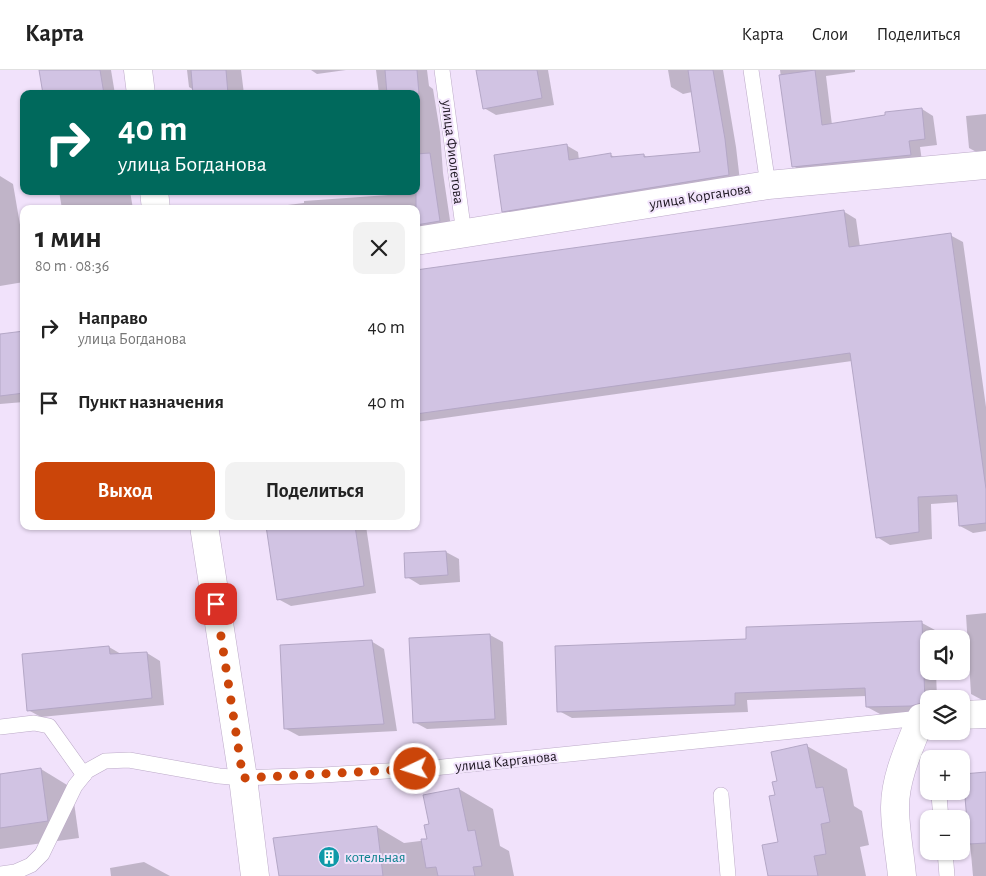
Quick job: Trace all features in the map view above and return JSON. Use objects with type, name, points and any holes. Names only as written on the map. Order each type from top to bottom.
[{"type":"street","points":[[138,70],[140,90]]},
{"type":"street","name":"улица Корганова","points":[[420,240],[768,185],[986,165]]},
{"type":"street","points":[[205,530],[243,778],[255,876]]},
{"type":"street","points":[[970,715],[986,714]]},
{"type":"street","points":[[902,876],[895,806],[904,763],[920,729]]},
{"type":"lane","name":"улица Фиолетова","points":[[442,70],[464,234]]},
{"type":"lane","points":[[751,70],[768,185]]},
{"type":"lane","name":"улица Карганова","points":[[0,874],[15,872],[31,865],[42,854],[75,786],[87,771],[105,762],[129,760],[219,776],[243,778],[433,768],[920,719]]},
{"type":"lane","points":[[0,727],[34,723],[49,726],[84,775]]},
{"type":"lane","points":[[721,795],[728,876]]},
{"type":"lane","points":[[946,860],[947,876]]},
{"type":"building","points":[[39,70],[100,70],[103,90],[42,90]]},
{"type":"building","points":[[191,70],[226,70],[228,90],[193,90]]},
{"type":"building","points":[[385,70],[417,70],[419,90],[387,90]]},
{"type":"building","points":[[476,70],[537,70],[542,98],[483,109]]},
{"type":"building","points":[[688,70],[713,70],[729,175],[502,212],[494,155],[567,144],[569,160],[611,153],[611,157],[644,154],[644,157],[700,152]]},
{"type":"building","points":[[815,70],[822,125],[885,115],[885,112],[922,108],[925,139],[909,141],[911,155],[792,167],[779,75]]},
{"type":"building","points":[[430,153],[440,221],[420,224],[420,205],[416,205],[416,195],[420,195],[420,154]]},
{"type":"building","points":[[844,210],[849,247],[951,233],[986,489],[986,523],[959,526],[957,495],[918,497],[919,532],[876,538],[850,353],[420,413],[420,269]]},
{"type":"building","points":[[20,332],[20,394],[0,396],[0,334]]},
{"type":"building","points":[[267,530],[356,530],[364,586],[277,600]]},
{"type":"building","points":[[446,551],[448,575],[405,578],[404,553]]},
{"type":"building","points":[[922,621],[922,630],[920,630],[920,680],[924,680],[925,690],[920,690],[920,703],[911,706],[866,707],[865,688],[735,693],[735,705],[557,712],[555,646],[746,639],[746,627]]},
{"type":"building","points":[[490,634],[495,719],[413,723],[409,638]]},
{"type":"building","points":[[372,640],[384,724],[284,729],[280,645]]},
{"type":"building","points":[[109,646],[110,654],[147,652],[152,698],[27,711],[22,654]]},
{"type":"building","points":[[807,744],[816,788],[823,787],[830,822],[821,824],[826,854],[814,856],[818,876],[768,876],[762,845],[778,842],[769,796],[775,795],[772,782],[777,781],[771,752]]},
{"type":"building","points":[[41,768],[48,821],[0,828],[0,774]]},
{"type":"building","points":[[986,772],[986,843],[970,844],[970,810],[966,810],[965,800],[970,800],[970,773]]},
{"type":"building","points":[[459,788],[468,831],[475,830],[482,866],[473,867],[475,876],[438,876],[436,867],[426,868],[421,839],[427,839],[424,825],[429,824],[423,795]]},
{"type":"building","name":"котельная","points":[[377,826],[383,876],[279,876],[273,838]]},
{"type":"place","name":"котельная","points":[[329,857]]},
{"type":"route","points":[[216,604],[243,778],[415,769]]}]
